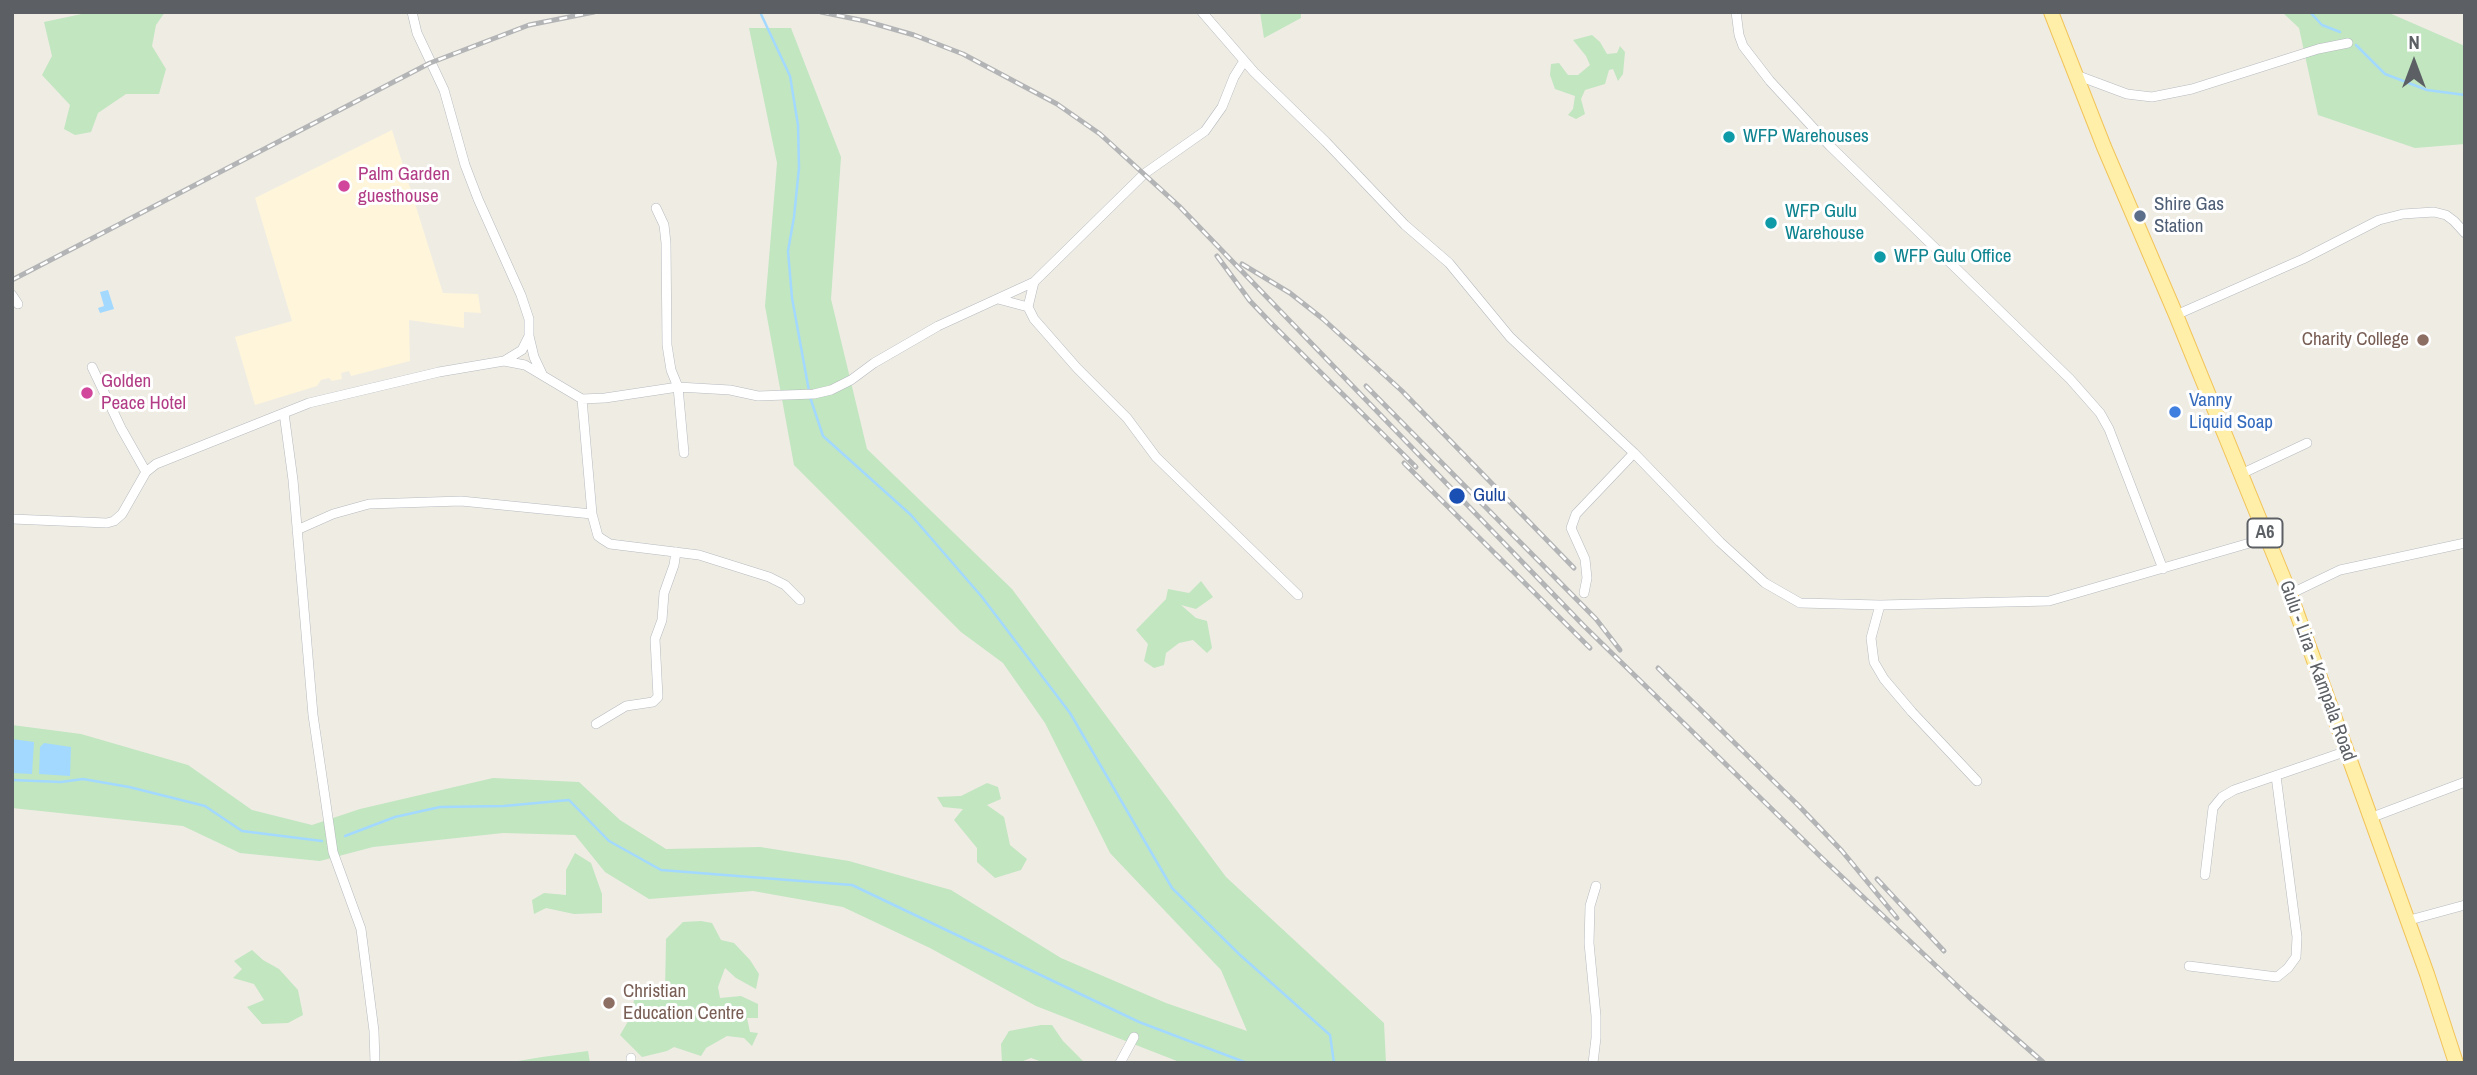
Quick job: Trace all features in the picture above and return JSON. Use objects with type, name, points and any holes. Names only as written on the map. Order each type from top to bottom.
[{"type":"main road","name":"Gulu - Lira - Kampala Road","points":[[2051,12],[2109,159],[2290,594],[2427,974],[2456,1063]]},
{"type":"street","points":[[412,12],[421,41],[444,90],[465,165],[478,199],[521,295],[534,357],[543,376]]},
{"type":"street","points":[[1202,12],[1244,61],[1405,225],[1449,263],[1510,337],[1633,453],[1720,542],[1765,583],[1800,603],[1880,605],[2049,601],[2267,538]]},
{"type":"street","points":[[1736,12],[1743,46],[1770,81],[1830,146],[2070,379],[2100,413],[2109,429],[2163,569]]},
{"type":"street","points":[[2076,75],[2127,94],[2152,97],[2192,89],[2318,49],[2348,43]]},
{"type":"street","points":[[503,361],[525,365],[582,399],[678,387],[720,389],[758,396],[814,394],[831,390],[938,326],[1034,282],[1144,174],[1205,131],[1222,107],[1234,77],[1244,61]]},
{"type":"street","points":[[656,208],[664,225],[667,345],[671,370],[678,387],[684,453]]},
{"type":"street","points":[[2176,315],[2303,259],[2379,220],[2403,214],[2434,212],[2454,220],[2465,233]]},
{"type":"street","points":[[1034,282],[1028,307],[1034,319],[1077,368],[1127,418],[1156,457],[1298,595]]},
{"type":"street","points":[[998,299],[1028,307]]},
{"type":"street","points":[[12,519],[107,523],[114,521],[122,513],[146,472],[156,464],[309,403],[503,361],[522,350],[529,337]]},
{"type":"street","points":[[92,367],[121,428],[146,472]]},
{"type":"street","points":[[582,399],[592,514],[598,536],[610,544],[699,555],[769,577],[785,585],[800,600]]},
{"type":"street","points":[[284,413],[297,530],[309,682],[333,852],[362,929],[375,1063]]},
{"type":"street","points":[[2241,474],[2307,443]]},
{"type":"street","points":[[1584,593],[1587,578],[1585,559],[1571,528],[1576,514],[1633,453]]},
{"type":"street","points":[[297,530],[333,514],[369,504],[461,501],[592,514]]},
{"type":"street","points":[[2290,594],[2340,570],[2465,543]]},
{"type":"street","points":[[596,724],[626,706],[653,702],[659,694],[655,639],[662,620],[664,593],[676,552]]},
{"type":"street","points":[[1880,605],[1871,638],[1874,662],[1884,679],[1912,712],[1977,780]]},
{"type":"street","points":[[2205,875],[2213,808],[2222,797],[2234,790],[2347,751]]},
{"type":"street","points":[[2189,966],[2277,977],[2296,957],[2297,937],[2276,776]]},
{"type":"street","points":[[2370,818],[2465,782]]},
{"type":"street","points":[[1593,1063],[1596,1016],[1589,943],[1590,906],[1596,886]]},
{"type":"street","points":[[2406,921],[2465,905]]},
{"type":"street","points":[[1120,1063],[1134,1037]]},
{"type":"shaded area","points":[[392,130],[443,293],[478,294],[481,313],[464,312],[464,328],[409,320],[410,361],[351,376],[349,371],[341,373],[342,379],[321,380],[317,386],[255,405],[235,337],[292,321],[255,198]]},
{"type":"green space","points":[[91,12],[165,12],[156,25],[152,46],[166,69],[159,94],[126,94],[98,113],[91,132],[75,135],[64,129],[70,105],[42,75],[52,56],[44,22]]},
{"type":"green space","points":[[1260,12],[1301,12],[1301,18],[1264,38]]},
{"type":"green space","points":[[2282,12],[2387,12],[2465,46],[2465,144],[2415,148],[2318,115],[2299,28]]},
{"type":"green space","points":[[749,28],[791,28],[841,157],[831,299],[867,449],[1012,589],[1226,877],[1384,1023],[1386,1063],[1182,1063],[1036,1006],[930,948],[843,907],[753,891],[649,899],[605,872],[575,835],[503,833],[373,847],[320,861],[240,853],[183,826],[12,808],[12,725],[81,734],[188,765],[252,810],[312,825],[360,809],[493,778],[579,782],[620,820],[666,849],[760,847],[849,861],[951,890],[1061,958],[1166,1003],[1247,1031],[1221,970],[1110,853],[1045,723],[1003,663],[961,632],[794,465],[765,306],[777,163]]},
{"type":"green space","points":[[1592,35],[1607,54],[1617,53],[1620,46],[1625,52],[1623,74],[1618,81],[1613,69],[1609,70],[1605,84],[1585,90],[1581,99],[1585,114],[1576,119],[1568,115],[1573,109],[1575,96],[1555,89],[1550,75],[1551,64],[1559,63],[1568,75],[1578,75],[1590,65],[1573,40]]},
{"type":"green space","points":[[1201,581],[1213,597],[1196,609],[1181,605],[1196,618],[1207,621],[1212,648],[1207,653],[1193,640],[1179,643],[1166,653],[1164,665],[1154,668],[1144,661],[1148,644],[1136,630],[1166,599],[1168,589],[1189,593]]},
{"type":"green space","points":[[987,783],[998,787],[1001,799],[987,805],[1004,817],[1010,845],[1027,859],[1021,870],[995,878],[977,862],[977,848],[954,820],[963,809],[943,807],[937,797],[961,796]]},
{"type":"green space","points":[[575,853],[591,863],[602,894],[602,913],[574,914],[546,908],[534,914],[532,900],[544,893],[566,895],[566,870]]},
{"type":"green space","points":[[683,922],[712,923],[721,940],[734,943],[759,974],[756,989],[736,978],[725,968],[718,987],[720,998],[741,996],[758,1004],[758,1018],[747,1018],[750,1032],[758,1033],[752,1046],[744,1038],[727,1036],[706,1048],[701,1056],[674,1047],[642,1057],[620,1035],[630,1018],[636,992],[665,993],[666,939]]},
{"type":"green space","points":[[252,950],[279,969],[298,990],[303,1015],[288,1023],[262,1024],[247,1007],[264,1000],[254,984],[233,978],[242,969],[234,961]]},
{"type":"green space","points":[[1052,1025],[1063,1041],[1085,1063],[1045,1063],[1031,1058],[1018,1063],[1002,1063],[1001,1044],[1009,1031]]},
{"type":"green space","points":[[588,1051],[590,1063],[518,1063],[518,1061]]},
{"type":"water","points":[[108,290],[114,309],[100,313],[98,308],[104,306],[100,292]]},
{"type":"water","points":[[12,739],[34,742],[32,774],[12,773]]},
{"type":"water","points":[[44,743],[71,747],[70,776],[39,774],[40,747]]},
{"type":"waterway","points":[[760,12],[790,76],[798,125],[799,168],[788,251],[792,298],[809,391]]},
{"type":"waterway","points":[[2310,12],[2322,25],[2340,32]]},
{"type":"waterway","points":[[2356,45],[2385,74],[2427,90],[2465,95]]},
{"type":"waterway","points":[[810,397],[823,436],[911,515],[982,597],[1070,713],[1172,888],[1239,954],[1330,1035],[1334,1063]]},
{"type":"waterway","points":[[12,780],[61,782],[83,779],[129,787],[205,806],[242,831],[322,841]]},
{"type":"waterway","points":[[345,836],[395,817],[440,807],[504,806],[569,800],[609,841],[661,870],[852,885],[1139,1022],[1247,1063]]},
{"type":"railway","points":[[12,280],[430,63],[529,25],[594,12]]},
{"type":"railway","points":[[821,12],[914,35],[963,54],[1057,104],[1100,134],[1179,206],[1584,626],[1823,859],[1969,997],[2044,1063]]},
{"type":"railway","points":[[1217,256],[1250,301],[1416,467]]},
{"type":"railway","points":[[1242,264],[1290,293],[1323,319],[1402,391],[1574,568]]},
{"type":"railway","points":[[1366,386],[1596,619],[1620,650]]},
{"type":"railway","points":[[1404,463],[1590,648]]},
{"type":"railway","points":[[1658,668],[1842,851],[1897,918]]},
{"type":"railway","points":[[1877,879],[1944,951]]},
{"type":"place","name":"WFP Warehouses","points":[[1729,137]]},
{"type":"place","name":"Palm Garden guesthouse","points":[[344,186]]},
{"type":"place","name":"Shire Gas Station","points":[[2140,216]]},
{"type":"place","name":"WFP Gulu Warehouse","points":[[1771,223]]},
{"type":"place","name":"WFP Gulu Office","points":[[1880,257]]},
{"type":"place","name":"Charity College","points":[[2423,340]]},
{"type":"place","name":"Golden Peace Hotel","points":[[87,393]]},
{"type":"place","name":"Vanny Liquid Soap","points":[[2175,412]]},
{"type":"place","name":"Gulu","points":[[1457,496]]},
{"type":"place","name":"Christian Education Centre","points":[[609,1003]]}]
